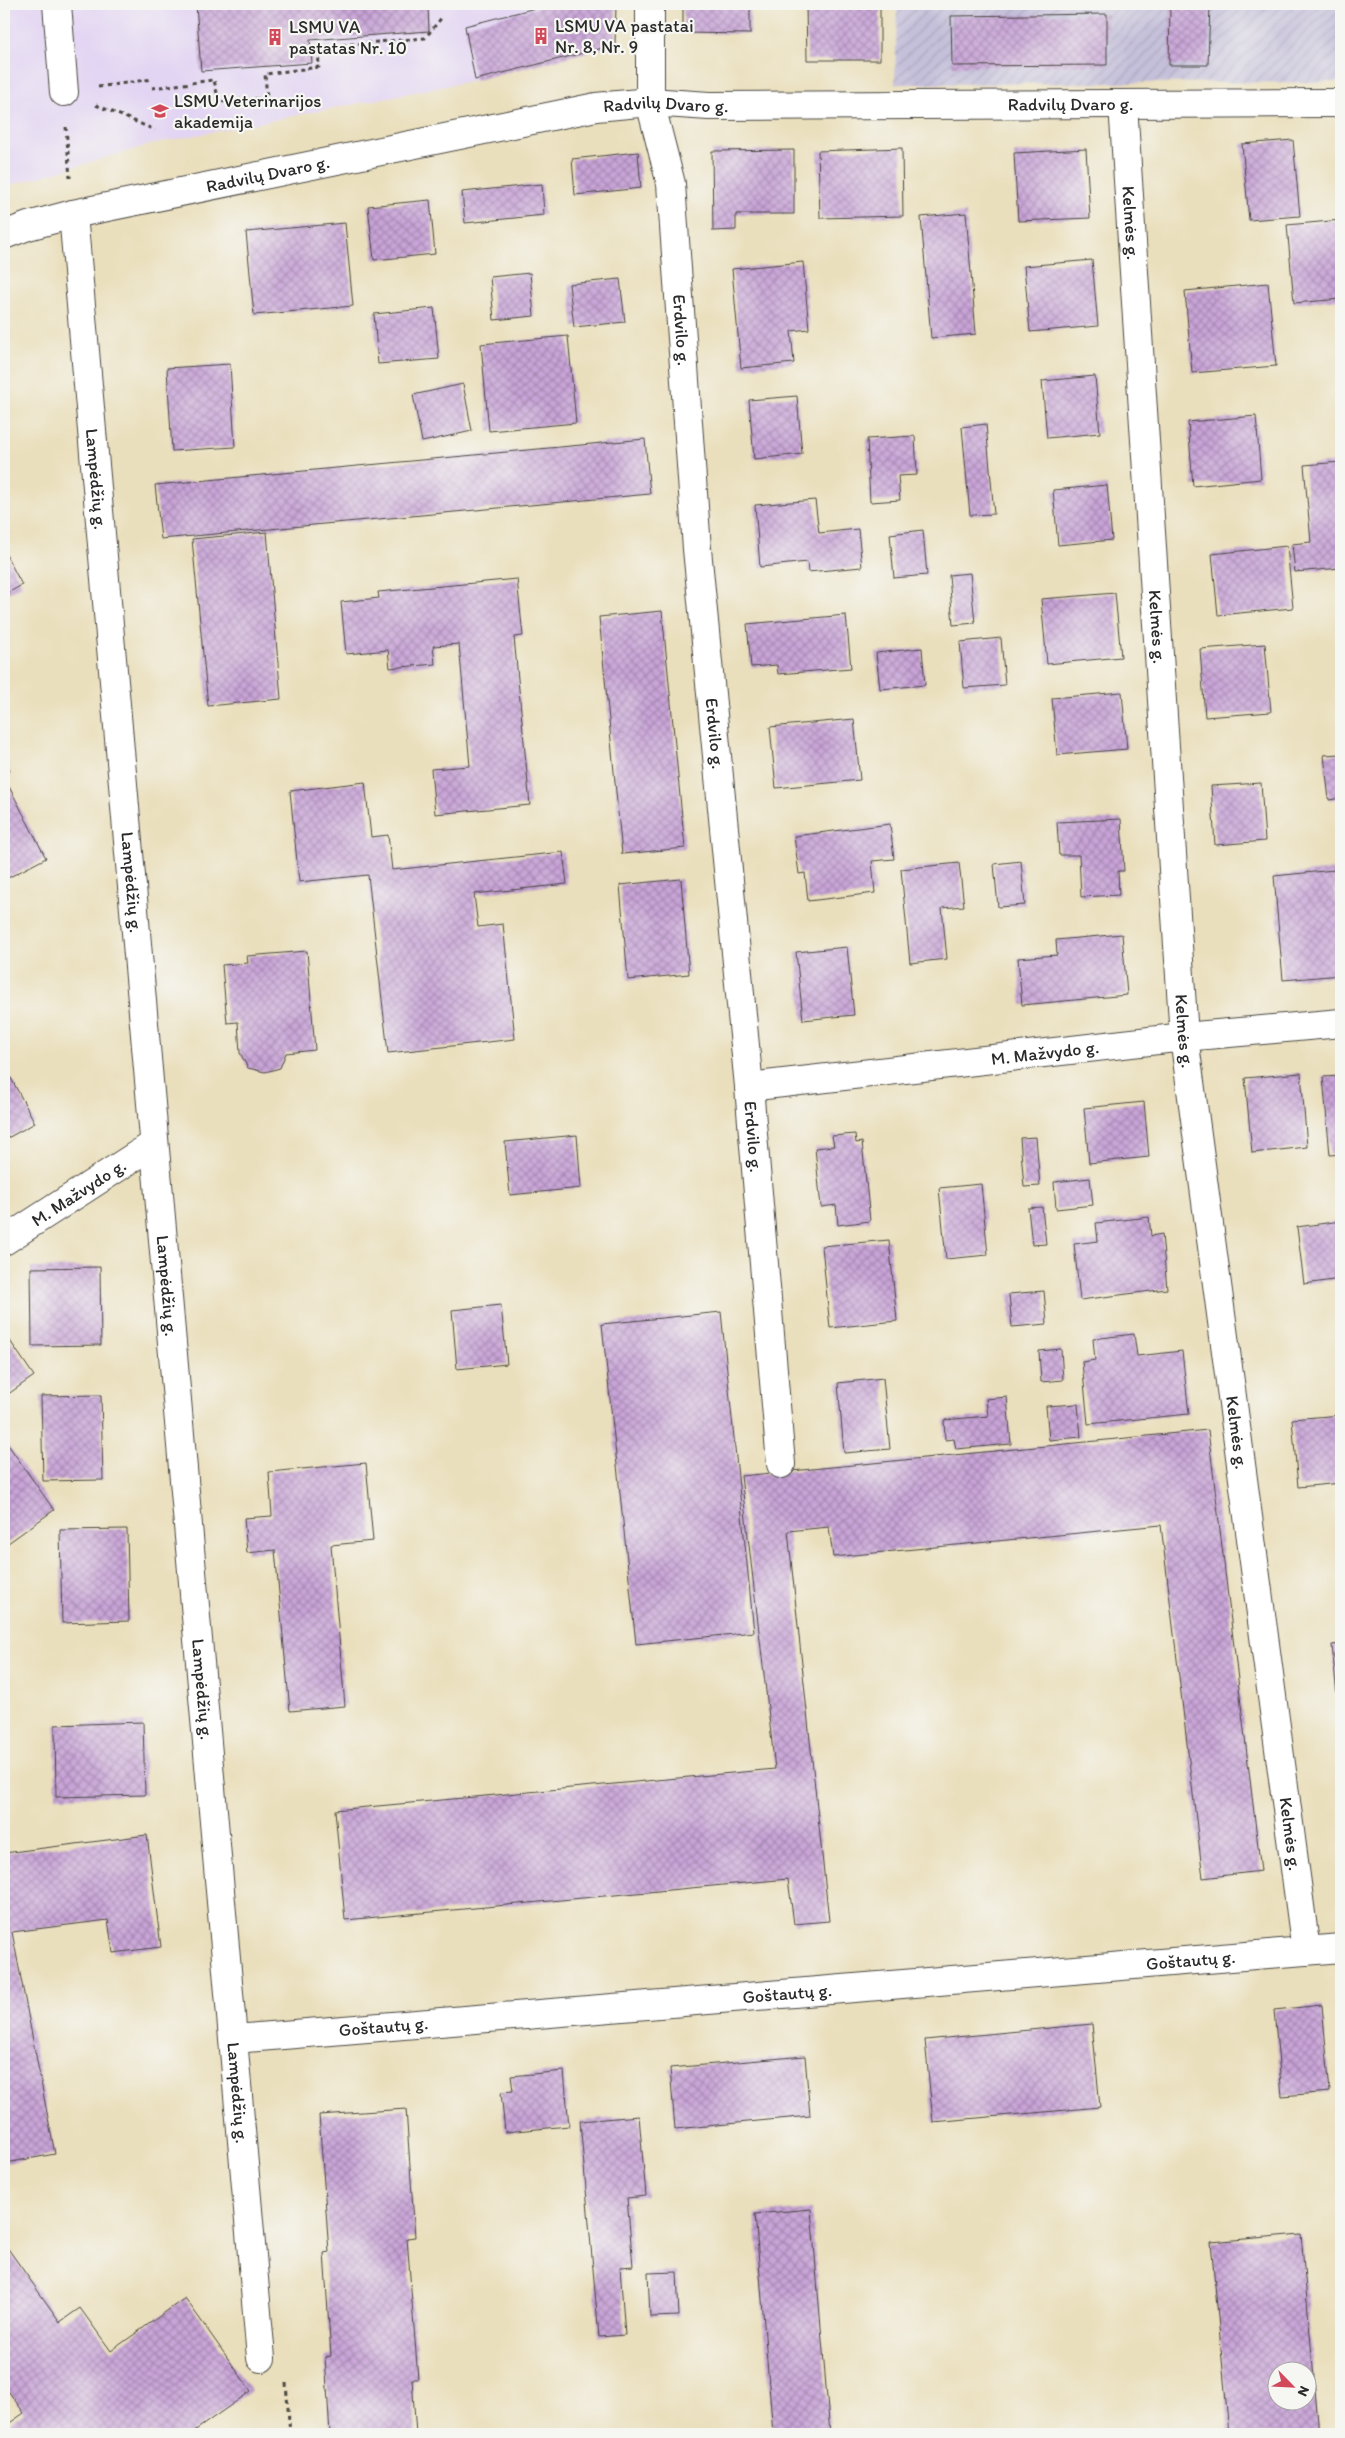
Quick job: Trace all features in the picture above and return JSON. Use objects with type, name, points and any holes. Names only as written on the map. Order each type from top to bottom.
[{"type":"street","points":[[57,4],[64,92]]},
{"type":"street","name":"Erdvilo g.","points":[[650,4],[650,102],[671,184],[697,549],[749,1087],[781,1464]]},
{"type":"street","name":"Radvilų Dvaro g.","points":[[4,235],[28,226],[73,214],[596,107],[650,102],[709,106],[1341,103]]},
{"type":"street","name":"Kelmės g.","points":[[1123,104],[1184,1037],[1306,1951]]},
{"type":"street","name":"Lampėdžių g.","points":[[73,214],[261,2358]]},
{"type":"street","name":"M. Mažvydo g.","points":[[749,1087],[1184,1037],[1341,1023]]},
{"type":"street","name":"M. Mažvydo g.","points":[[4,1241],[154,1144]]},
{"type":"street","name":"Goštautų g.","points":[[234,2039],[1341,1948]]},
{"type":"path","points":[[152,88],[214,80],[219,102],[267,98],[265,74],[319,67],[318,47],[426,38],[443,16]]},
{"type":"path","points":[[64,92],[152,79]]},
{"type":"path","points":[[64,92],[155,130]]},
{"type":"path","points":[[64,92],[73,214]]},
{"type":"path","points":[[285,2375],[290,2434]]},
{"type":"shaded area","name":"LSMU Veterinarijos akademija","points":[[4,4],[616,4],[615,45],[475,80],[156,143],[4,187]]},
{"type":"shaded area","points":[[897,4],[1341,4],[1341,82],[895,84]]},
{"type":"building","name":"LSMU VA pastatas Nr. 10","points":[[196,4],[428,4],[429,31],[310,40],[312,63],[201,71]]},
{"type":"building","name":"LSMU VA pastatai Nr. 8, Nr. 9","points":[[551,4],[616,4],[615,45],[475,80],[465,26]]},
{"type":"building","points":[[683,4],[750,4],[750,34],[683,33]]},
{"type":"building","points":[[806,4],[880,4],[880,60],[807,60]]},
{"type":"building","points":[[1170,4],[1210,4],[1208,65],[1169,65]]},
{"type":"building","points":[[1107,14],[1107,65],[952,66],[951,16]]},
{"type":"building","points":[[1293,140],[1300,216],[1249,220],[1242,144]]},
{"type":"building","points":[[902,148],[903,216],[820,218],[818,151]]},
{"type":"building","points":[[1086,149],[1090,218],[1018,221],[1014,153]]},
{"type":"building","points":[[794,150],[794,214],[736,214],[736,230],[713,231],[712,151]]},
{"type":"building","points":[[638,152],[641,188],[575,195],[572,159]]},
{"type":"building","points":[[542,184],[544,215],[465,223],[462,192]]},
{"type":"building","points":[[430,200],[435,254],[374,260],[368,206]]},
{"type":"building","points":[[966,213],[976,334],[931,338],[921,217]]},
{"type":"building","points":[[1341,220],[1341,299],[1294,303],[1287,225]]},
{"type":"building","points":[[345,223],[353,306],[254,315],[246,232]]},
{"type":"building","points":[[1092,260],[1098,326],[1030,332],[1024,266]]},
{"type":"building","points":[[803,262],[809,329],[791,331],[794,363],[741,368],[732,269]]},
{"type":"building","points":[[530,273],[534,316],[494,320],[490,277]]},
{"type":"building","points":[[620,279],[625,322],[574,327],[569,284]]},
{"type":"building","points":[[1268,283],[1276,366],[1192,373],[1185,291]]},
{"type":"building","points":[[434,308],[439,359],[378,364],[374,314]]},
{"type":"building","points":[[568,336],[576,423],[489,431],[481,344]]},
{"type":"building","points":[[230,364],[235,447],[172,451],[167,368]]},
{"type":"building","points":[[1095,376],[1100,433],[1047,438],[1042,381]]},
{"type":"building","points":[[463,384],[472,431],[422,442],[413,395]]},
{"type":"building","points":[[797,396],[802,454],[754,459],[749,400]]},
{"type":"building","points":[[1256,416],[1261,479],[1193,486],[1188,422]]},
{"type":"building","points":[[986,424],[994,514],[970,515],[962,427]]},
{"type":"building","points":[[915,436],[917,475],[898,476],[900,500],[870,502],[867,439]]},
{"type":"building","points":[[645,439],[650,494],[161,539],[155,485]]},
{"type":"building","points":[[1341,462],[1341,568],[1295,572],[1292,544],[1311,542],[1304,465]]},
{"type":"building","points":[[1107,485],[1112,540],[1058,545],[1053,490]]},
{"type":"building","points":[[815,500],[819,533],[858,529],[862,567],[808,572],[807,562],[760,567],[755,505]]},
{"type":"building","points":[[4,523],[10,535],[4,539]]},
{"type":"building","points":[[923,530],[927,575],[894,578],[890,534]]},
{"type":"building","points":[[267,532],[281,699],[208,706],[192,539]]},
{"type":"building","points":[[1287,546],[1293,608],[1218,615],[1212,554]]},
{"type":"building","points":[[4,551],[22,585],[4,595]]},
{"type":"building","points":[[970,573],[975,623],[953,625],[949,575]]},
{"type":"building","points":[[517,579],[523,636],[514,637],[530,805],[435,814],[431,769],[470,766],[459,644],[433,646],[435,664],[390,668],[388,650],[346,654],[341,602],[379,598],[378,592]]},
{"type":"building","points":[[1115,593],[1121,657],[1047,664],[1041,599]]},
{"type":"building","points":[[662,611],[685,848],[622,854],[599,617]]},
{"type":"building","points":[[846,615],[851,668],[778,674],[777,665],[751,667],[747,624]]},
{"type":"building","points":[[1001,638],[1005,685],[964,688],[960,642]]},
{"type":"building","points":[[1265,644],[1271,712],[1205,717],[1200,649]]},
{"type":"building","points":[[922,648],[925,685],[880,689],[876,653]]},
{"type":"building","points":[[1122,692],[1127,749],[1057,755],[1052,698]]},
{"type":"building","points":[[854,719],[860,780],[776,788],[770,727]]},
{"type":"building","points":[[1341,754],[1341,798],[1329,800],[1324,755]]},
{"type":"building","points":[[4,758],[10,771],[4,774]]},
{"type":"building","points":[[4,777],[46,858],[4,880]]},
{"type":"building","points":[[365,782],[371,837],[388,835],[392,870],[563,852],[567,884],[474,894],[478,927],[503,924],[515,1039],[388,1053],[368,875],[299,882],[290,791]]},
{"type":"building","points":[[1261,783],[1265,841],[1215,845],[1211,786]]},
{"type":"building","points":[[1121,819],[1124,871],[1118,871],[1119,895],[1081,897],[1079,855],[1059,855],[1057,822]]},
{"type":"building","points":[[890,824],[894,859],[872,861],[875,893],[808,901],[805,873],[799,874],[794,836]]},
{"type":"building","points":[[1021,861],[1025,905],[998,907],[994,864]]},
{"type":"building","points":[[959,863],[964,906],[942,908],[947,959],[910,963],[901,869]]},
{"type":"building","points":[[1334,870],[1341,947],[1341,975],[1283,980],[1274,876]]},
{"type":"building","points":[[681,879],[689,974],[628,980],[620,885]]},
{"type":"building","points":[[1122,934],[1127,995],[1022,1005],[1018,958],[1057,955],[1056,940]]},
{"type":"building","points":[[847,947],[854,1015],[803,1020],[796,952]]},
{"type":"building","points":[[307,951],[315,1050],[286,1053],[280,1068],[265,1072],[248,1068],[240,1053],[238,1022],[227,1023],[222,965],[248,963],[247,956]]},
{"type":"building","points":[[4,1065],[35,1123],[4,1140]]},
{"type":"building","points":[[1301,1073],[1307,1147],[1252,1153],[1245,1078]]},
{"type":"building","points":[[1341,1076],[1341,1154],[1330,1155],[1323,1077]]},
{"type":"building","points":[[1144,1102],[1149,1157],[1089,1163],[1084,1108]]},
{"type":"building","points":[[855,1134],[856,1143],[862,1142],[870,1221],[838,1225],[836,1205],[821,1207],[815,1148],[834,1146],[832,1136]]},
{"type":"building","points":[[577,1135],[581,1188],[510,1195],[505,1142]]},
{"type":"building","points":[[1036,1137],[1040,1186],[1024,1187],[1020,1138]]},
{"type":"building","points":[[1090,1178],[1093,1205],[1056,1209],[1054,1182]]},
{"type":"building","points":[[981,1184],[988,1255],[946,1259],[939,1188]]},
{"type":"building","points":[[1042,1207],[1046,1244],[1032,1245],[1028,1208]]},
{"type":"building","points":[[1149,1217],[1151,1236],[1162,1234],[1167,1289],[1080,1300],[1074,1244],[1098,1241],[1096,1223]]},
{"type":"building","points":[[1341,1221],[1341,1279],[1304,1284],[1297,1227]]},
{"type":"building","points":[[889,1240],[897,1321],[830,1328],[822,1246]]},
{"type":"building","points":[[100,1267],[101,1345],[32,1346],[31,1268]]},
{"type":"building","points":[[1044,1291],[1047,1324],[1012,1327],[1009,1294]]},
{"type":"building","points":[[501,1305],[507,1364],[457,1369],[452,1310]]},
{"type":"building","points":[[721,1312],[754,1632],[636,1644],[602,1324]]},
{"type":"building","points":[[4,1332],[34,1376],[4,1397]]},
{"type":"building","points":[[1134,1334],[1137,1356],[1182,1351],[1189,1414],[1088,1424],[1082,1362],[1095,1360],[1093,1339]]},
{"type":"building","points":[[1061,1349],[1063,1380],[1041,1382],[1039,1351]]},
{"type":"building","points":[[883,1378],[890,1449],[844,1453],[838,1383]]},
{"type":"building","points":[[101,1395],[103,1480],[43,1481],[41,1396]]},
{"type":"building","points":[[1007,1397],[1011,1444],[956,1449],[954,1439],[945,1440],[944,1420],[988,1416],[986,1399]]},
{"type":"building","points":[[1078,1404],[1081,1437],[1049,1440],[1046,1406]]},
{"type":"building","points":[[1341,1415],[1341,1483],[1298,1487],[1292,1419]]},
{"type":"building","points":[[1208,1430],[1261,1871],[1203,1878],[1161,1525],[833,1557],[829,1527],[788,1531],[829,1921],[794,1924],[788,1879],[345,1920],[335,1810],[775,1769],[741,1476]]},
{"type":"building","points":[[4,1439],[54,1510],[4,1546]]},
{"type":"building","points":[[366,1463],[373,1541],[331,1545],[345,1706],[290,1711],[275,1550],[247,1553],[244,1518],[272,1516],[269,1472]]},
{"type":"building","points":[[127,1529],[129,1621],[62,1623],[60,1530]]},
{"type":"building","points":[[1341,1644],[1341,1706],[1338,1706],[1332,1645]]},
{"type":"building","points":[[143,1722],[145,1795],[56,1797],[55,1725]]},
{"type":"building","points":[[147,1835],[161,1947],[113,1953],[108,1920],[12,1932],[55,2154],[6,2163],[4,2151],[4,1853]]},
{"type":"building","points":[[1322,2005],[1330,2092],[1282,2096],[1274,2010]]},
{"type":"building","points":[[1092,2024],[1100,2107],[933,2122],[925,2040]]},
{"type":"building","points":[[805,2056],[810,2116],[675,2129],[670,2068]]},
{"type":"building","points":[[564,2071],[569,2126],[505,2132],[501,2092],[513,2091],[511,2076]]},
{"type":"building","points":[[406,2109],[415,2237],[407,2238],[418,2379],[412,2379],[416,2434],[330,2434],[325,2357],[331,2356],[324,2253],[329,2252],[319,2115]]},
{"type":"building","points":[[639,2116],[646,2196],[627,2198],[633,2266],[620,2267],[625,2335],[599,2337],[580,2121]]},
{"type":"building","points":[[811,2209],[830,2434],[773,2434],[755,2214]]},
{"type":"building","points":[[1301,2234],[1312,2360],[1268,2360],[1268,2410],[1317,2410],[1319,2434],[1229,2434],[1211,2242]]},
{"type":"building","points":[[4,2243],[60,2322],[80,2308],[111,2351],[185,2298],[251,2391],[190,2434],[5,2434],[4,2427],[24,2413],[9,2392],[4,2396]]},
{"type":"building","points":[[677,2272],[679,2316],[650,2317],[648,2273]]},
{"type":"place","name":"LSMU VA pastatai Nr. 8, Nr. 9","points":[[541,36]]},
{"type":"place","name":"LSMU VA pastatas Nr. 10","points":[[275,37]]},
{"type":"place","name":"LSMU Veterinarijos akademija","points":[[160,111]]}]
